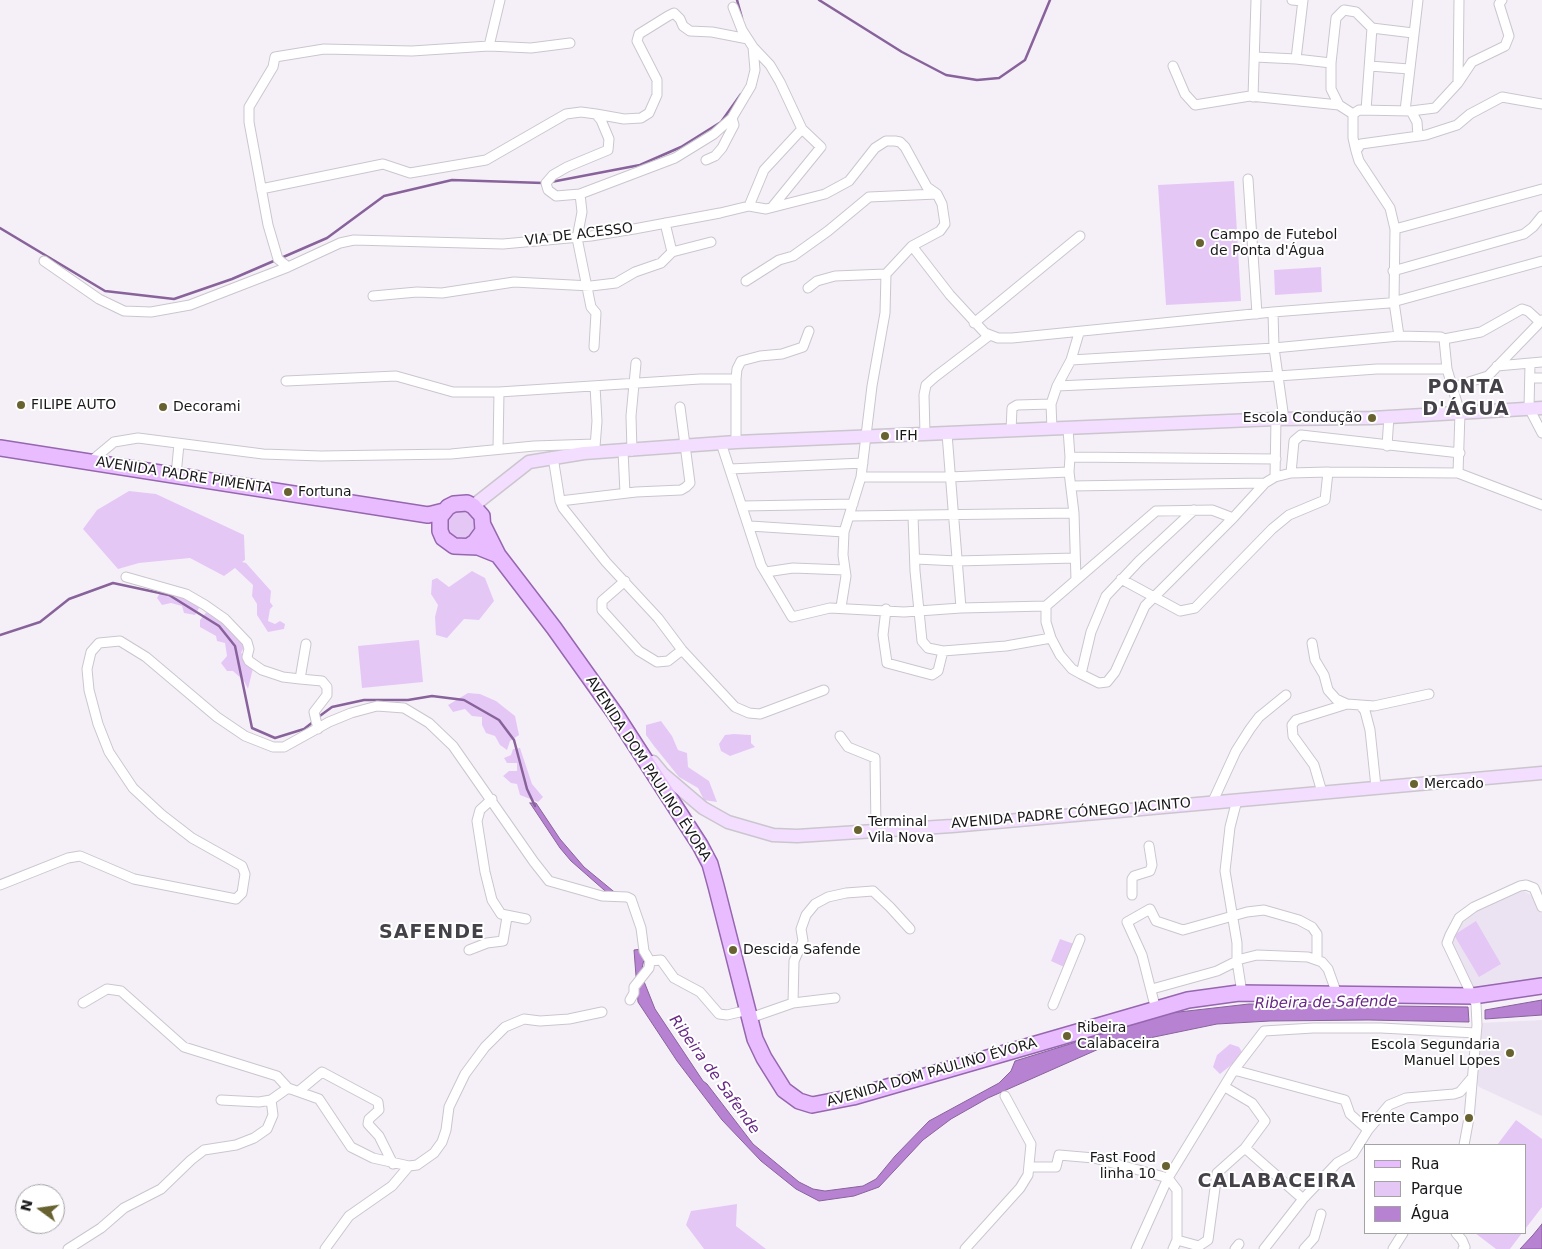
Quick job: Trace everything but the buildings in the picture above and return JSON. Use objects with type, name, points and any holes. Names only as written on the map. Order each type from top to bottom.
[{"type":"main road","name":"AVENIDA PADRE PIMENTA","points":[[0,448],[437,517]]},
{"type":"main road","points":[[469,546],[480,537],[483,522],[478,510],[473,506],[467,503],[454,504],[437,517],[440,531],[448,543],[454,546],[469,546],[498,555]]},
{"type":"main road","name":"AVENIDA DOM PAULINO ÉVORA","points":[[483,522],[498,555],[554,628],[616,715],[710,864],[755,1039],[764,1058],[784,1090],[799,1101],[812,1105],[853,1097],[1188,1000],[1242,993],[1337,994],[1474,1000],[1542,986]]},
{"type":"street","points":[[489,46],[500,0]]},
{"type":"street","points":[[1253,97],[1256,0]]},
{"type":"street","points":[[1292,0],[1303,1],[1296,59]]},
{"type":"street","points":[[1418,0],[1409,69],[1408,111],[1416,122],[1418,136]]},
{"type":"street","points":[[1458,83],[1459,0]]},
{"type":"street","points":[[1173,66],[1185,94],[1195,105],[1253,97],[1339,105],[1353,114],[1366,110],[1408,111],[1435,108],[1458,83],[1472,62],[1505,46],[1509,36],[1499,4],[1502,0]]},
{"type":"street","points":[[596,114],[601,120],[609,139],[608,150],[567,166],[552,175],[546,183],[548,190],[556,196],[580,194],[675,158],[714,134],[732,118],[751,86],[756,70],[750,43],[733,7]]},
{"type":"street","points":[[1339,105],[1331,89],[1331,63],[1336,18],[1344,10],[1356,12],[1372,28],[1414,33]]},
{"type":"street","points":[[260,189],[383,164],[410,174],[486,160],[566,114],[580,112],[624,119],[641,118],[649,114],[657,95],[656,80],[637,41],[639,34],[674,13],[680,18],[683,26],[690,31],[712,32],[750,43],[770,65],[802,129],[821,148],[773,206]]},
{"type":"street","points":[[1366,110],[1372,28]]},
{"type":"street","points":[[288,267],[278,259],[273,247],[260,189],[249,122],[249,107],[273,67],[275,57],[324,49],[412,51],[489,46],[531,48],[570,43]]},
{"type":"street","points":[[1255,56],[1331,63]]},
{"type":"street","points":[[1370,66],[1409,69]]},
{"type":"street","points":[[1356,151],[1361,144],[1418,136],[1457,125],[1470,114],[1502,97],[1542,104]]},
{"type":"street","points":[[1353,114],[1353,138],[1359,161],[1390,208],[1395,229],[1394,302],[1399,336]]},
{"type":"street","points":[[706,160],[715,156],[722,148],[734,126],[732,118]]},
{"type":"street","points":[[749,206],[764,170],[802,129]]},
{"type":"street","name":"VIA DE ACESSO","points":[[44,262],[99,300],[124,311],[151,312],[190,306],[288,267],[340,243],[354,240],[457,241],[503,244],[577,238],[749,206],[766,209],[794,203],[825,194],[849,181],[875,148],[886,142],[900,142],[912,156],[927,187],[937,194],[942,204],[945,224],[940,230],[912,246],[886,274]]},
{"type":"street","points":[[1248,179],[1257,314]]},
{"type":"street","points":[[1395,229],[1542,188]]},
{"type":"street","points":[[580,194],[582,212],[577,238],[591,307],[596,313],[594,346]]},
{"type":"street","points":[[746,281],[779,260],[793,256],[828,231],[869,197],[937,194]]},
{"type":"street","points":[[1393,271],[1524,234],[1542,216]]},
{"type":"street","points":[[665,223],[672,252]]},
{"type":"street","points":[[974,323],[1080,236]]},
{"type":"street","points":[[373,296],[417,292],[442,293],[514,282],[586,286],[616,283],[635,272],[661,262],[672,252],[711,242]]},
{"type":"street","points":[[912,246],[974,323],[990,336],[1012,338],[1394,302],[1542,260]]},
{"type":"street","points":[[808,288],[817,281],[834,276],[886,274],[885,312],[865,438],[861,477],[844,532],[845,570],[841,607]]},
{"type":"street","points":[[1071,360],[1274,348],[1399,336],[1441,337],[1444,340],[1481,332],[1522,309],[1528,310],[1541,321],[1488,376],[1478,381],[1453,387]]},
{"type":"street","points":[[1273,312],[1280,419],[1275,477]]},
{"type":"street","points":[[736,442],[736,379],[737,369],[741,361],[760,356],[782,354],[803,347],[809,331]]},
{"type":"street","points":[[1052,429],[1051,404],[1057,386],[1071,360],[1079,333]]},
{"type":"street","points":[[925,434],[924,395],[926,385],[990,336]]},
{"type":"street","points":[[1444,340],[1447,369],[1460,413],[1458,472]]},
{"type":"street","points":[[1497,366],[1542,362]]},
{"type":"street","points":[[625,494],[627,451],[636,383],[636,363]]},
{"type":"street","points":[[1530,364],[1530,378],[1542,433]]},
{"type":"street","points":[[1057,386],[1278,376],[1376,369],[1447,369]]},
{"type":"street","points":[[286,381],[396,376],[453,392],[499,392],[718,378],[736,379]]},
{"type":"street","points":[[1530,378],[1542,378]]},
{"type":"street","points":[[594,448],[597,421],[595,386]]},
{"type":"street","points":[[498,450],[499,392]]},
{"type":"street","points":[[1011,431],[1012,408],[1017,405],[1051,404]]},
{"type":"street","points":[[560,501],[681,490],[686,487],[690,483],[680,407]]},
{"type":"street","points":[[90,462],[114,442],[138,438],[262,454],[322,456],[451,454],[498,450],[594,448],[627,451],[736,442],[1460,413],[1536,408]]},
{"type":"street","points":[[1387,446],[1389,416]]},
{"type":"street","points":[[1068,429],[1069,472],[1074,513],[1076,580]]},
{"type":"street","points":[[946,434],[961,608]]},
{"type":"street","points":[[1291,473],[1294,441],[1297,436],[1460,454]]},
{"type":"street","points":[[721,443],[750,526],[755,550],[792,617],[812,610],[841,607],[886,609],[904,612],[961,608],[1046,606],[1156,511],[1212,510],[1233,518]]},
{"type":"street","points":[[176,475],[179,444]]},
{"type":"street","points":[[473,506],[529,462],[594,448]]},
{"type":"street","points":[[553,457],[560,501],[606,562],[658,618],[682,650],[735,706],[749,713],[760,714],[824,690]]},
{"type":"street","points":[[1070,457],[1276,459]]},
{"type":"street","points":[[730,469],[863,463]]},
{"type":"street","points":[[861,477],[949,477],[1069,472]]},
{"type":"street","points":[[1121,578],[1153,598],[1180,611],[1195,608],[1272,529],[1289,515],[1325,500],[1328,472]]},
{"type":"street","points":[[1046,606],[1046,622],[1057,651],[1072,669],[1098,683],[1107,682],[1111,678],[1145,606],[1233,518],[1265,483],[1275,477],[1291,473],[1458,472],[1542,505]]},
{"type":"street","points":[[1071,486],[1265,483]]},
{"type":"street","points":[[483,522],[494,490]]},
{"type":"street","points":[[742,506],[853,504]]},
{"type":"street","points":[[1081,674],[1091,632],[1106,596],[1121,578],[1194,510]]},
{"type":"street","points":[[850,516],[1074,513]]},
{"type":"street","points":[[913,516],[915,570],[922,641],[928,648],[943,650],[1015,645],[1051,638]]},
{"type":"street","points":[[750,526],[844,532]]},
{"type":"street","points":[[916,558],[958,561],[1075,558]]},
{"type":"street","points":[[766,572],[793,568],[845,570]]},
{"type":"street","points":[[126,577],[186,594],[205,605],[225,619],[247,642],[249,648],[247,657],[249,661],[262,670],[283,677],[322,682],[327,687],[327,694],[314,712],[318,729]]},
{"type":"street","points":[[625,581],[602,601],[602,610],[639,651],[657,662],[668,661],[682,650]]},
{"type":"street","points":[[886,609],[886,628],[883,635],[887,663],[932,675],[938,671],[943,650]]},
{"type":"street","points":[[0,885],[68,858],[80,856],[134,879],[236,899],[242,893],[244,874],[242,866],[192,838],[160,814],[133,788],[109,752],[98,724],[89,690],[87,669],[89,657],[99,644],[120,641],[146,657],[217,717],[246,736],[273,748],[284,747],[351,713],[377,706],[404,708],[429,723],[453,746],[492,799],[534,862],[550,881],[612,898],[624,897],[632,899],[649,964]]},
{"type":"street","points":[[1312,643],[1315,660],[1324,675],[1328,690],[1336,700],[1361,706],[1385,706],[1428,694]]},
{"type":"street","points":[[300,679],[306,644]]},
{"type":"street","points":[[1213,801],[1236,751],[1250,730],[1259,717],[1286,695]]},
{"type":"street","points":[[1322,792],[1314,766],[1293,736],[1292,725],[1296,720],[1347,704]]},
{"type":"street","points":[[1361,706],[1365,711],[1370,730],[1376,787]]},
{"type":"street","name":"AVENIDA PADRE CÓNEGO JACINTO","points":[[616,715],[663,774],[703,808],[728,822],[773,834],[797,836],[876,829],[952,826],[1213,801],[1542,773]]},
{"type":"street","points":[[840,736],[848,747],[875,758],[876,829]]},
{"type":"street","points":[[492,799],[480,810],[477,821],[485,872],[492,900],[497,910],[507,916],[526,919]]},
{"type":"street","points":[[1236,800],[1230,827],[1225,871],[1238,943],[1237,961],[1242,993]]},
{"type":"street","points":[[1132,895],[1132,879],[1134,876],[1150,870],[1152,865],[1149,846]]},
{"type":"street","points":[[1464,1144],[1469,1118],[1476,1029],[1474,1000],[1447,943],[1459,918],[1474,907],[1504,892],[1526,885],[1534,888],[1542,907]]},
{"type":"street","points":[[793,1003],[794,961],[803,941],[801,929],[806,915],[815,904],[828,897],[846,892],[873,892],[910,929]]},
{"type":"street","points":[[1156,1010],[1142,955],[1127,922],[1150,908],[1156,921],[1183,930],[1233,916],[1264,910],[1298,920],[1312,926],[1317,934],[1317,960]]},
{"type":"street","points":[[469,950],[488,943],[504,942],[507,916]]},
{"type":"street","points":[[1053,1005],[1080,940]]},
{"type":"street","points":[[1152,989],[1217,971],[1237,961],[1257,955],[1308,957],[1317,960],[1328,969],[1337,994]]},
{"type":"street","points":[[630,1000],[634,993],[634,987],[649,964],[661,960],[674,978],[700,992],[719,1014],[749,1014],[793,1003],[835,998]]},
{"type":"street","points":[[83,1003],[107,989],[120,991],[184,1047],[277,1076],[288,1088],[319,1099],[351,1146],[373,1158],[393,1164],[409,1166],[417,1166],[434,1153],[442,1142],[449,1108],[465,1074],[485,1047],[505,1027],[524,1019],[540,1021],[569,1019],[602,1012]]},
{"type":"street","points":[[1136,1249],[1168,1178],[1234,1070],[1264,1031],[1304,1028],[1476,1029]]},
{"type":"street","points":[[1234,1070],[1345,1100],[1350,1114],[1368,1130]]},
{"type":"street","points":[[299,1091],[322,1072],[378,1102],[379,1110],[369,1119],[368,1124],[379,1136],[393,1164]]},
{"type":"street","points":[[1264,1249],[1337,1163],[1353,1154],[1368,1130],[1389,1105],[1399,1100],[1454,1094],[1460,1092],[1471,1079]]},
{"type":"street","points":[[1029,1167],[1056,1167],[1059,1156],[1094,1158],[1168,1178],[1177,1190],[1175,1245],[1198,1246],[1208,1240],[1218,1173],[1245,1148],[1265,1121],[1252,1103],[1224,1087]]},
{"type":"street","points":[[221,1100],[259,1102],[271,1100],[288,1088]]},
{"type":"street","points":[[965,1249],[1020,1188],[1028,1175],[1031,1144],[1004,1096]]},
{"type":"street","points":[[68,1249],[101,1228],[124,1208],[161,1189],[204,1150],[236,1145],[254,1138],[267,1129],[273,1115],[271,1100]]},
{"type":"street","points":[[1245,1148],[1304,1200]]},
{"type":"street","points":[[325,1249],[349,1216],[392,1186],[409,1166]]},
{"type":"street","points":[[1304,1249],[1314,1238],[1321,1214]]},
{"type":"street","points":[[1393,1249],[1402,1234]]},
{"type":"street","points":[[1457,1234],[1465,1247],[1463,1249]]},
{"type":"shaded area","points":[[1520,889],[1531,895],[1542,914],[1542,978],[1474,989],[1451,943],[1456,929],[1476,910]]},
{"type":"shaded area","name":"Escola Segundaria Manuel Lopes","points":[[1542,1020],[1542,1116],[1479,1087],[1476,1082],[1480,1023]]},
{"type":"green space","name":"Campo de Futebol de Ponta d'Água","points":[[1234,181],[1241,301],[1166,305],[1158,185]]},
{"type":"green space","points":[[1321,267],[1322,292],[1275,295],[1274,270]]},
{"type":"green space","points":[[129,491],[156,494],[244,535],[245,560],[242,562],[246,563],[271,591],[270,602],[273,606],[270,609],[268,621],[275,624],[280,621],[285,624],[284,629],[268,632],[257,615],[257,604],[252,596],[253,585],[235,568],[224,576],[190,558],[139,563],[118,569],[83,529],[97,510]]},
{"type":"green space","points":[[456,508],[473,511],[478,531],[461,542],[447,534],[447,516]]},
{"type":"green space","points":[[472,571],[485,578],[494,601],[479,620],[464,619],[447,638],[436,635],[435,617],[438,605],[431,594],[432,580],[437,578],[449,587]]},
{"type":"green space","points":[[161,591],[179,595],[187,600],[196,599],[199,608],[195,615],[184,613],[182,606],[171,603],[162,605],[157,598]]},
{"type":"green space","points":[[209,609],[220,612],[220,621],[239,632],[244,647],[241,653],[247,656],[254,664],[248,689],[244,681],[233,671],[227,671],[221,663],[227,656],[225,643],[217,641],[216,636],[200,627],[200,620]]},
{"type":"green space","points":[[419,640],[423,682],[362,688],[358,646]]},
{"type":"green space","points":[[468,693],[480,694],[496,701],[515,716],[519,735],[510,741],[507,750],[500,745],[495,736],[486,733],[482,725],[482,717],[472,716],[465,709],[453,712],[448,705]]},
{"type":"green space","points":[[661,721],[672,736],[678,750],[687,753],[688,767],[709,781],[717,802],[704,800],[698,788],[679,777],[646,735],[646,725]]},
{"type":"green space","points":[[725,735],[751,735],[751,743],[755,747],[730,756],[721,751],[719,744]]},
{"type":"green space","points":[[520,748],[532,784],[543,797],[538,802],[520,795],[517,784],[511,783],[503,776],[509,771],[517,771],[517,763],[507,763],[504,758],[511,755],[513,749]]},
{"type":"green space","points":[[1476,921],[1501,964],[1479,977],[1454,935]]},
{"type":"green space","points":[[1060,939],[1074,944],[1064,967],[1051,961]]},
{"type":"green space","points":[[1230,1044],[1239,1047],[1242,1052],[1235,1062],[1220,1074],[1213,1067],[1217,1055]]},
{"type":"green space","points":[[1516,1120],[1542,1139],[1542,1207],[1527,1227],[1527,1144],[1498,1144]]},
{"type":"green space","points":[[737,1204],[736,1226],[766,1249],[704,1249],[686,1225],[691,1211]]},
{"type":"green space","points":[[1476,1234],[1521,1234],[1510,1249],[1496,1249]]},
{"type":"water","points":[[530,803],[536,803],[560,839],[584,867],[618,895],[612,897],[571,861]]},
{"type":"water","points":[[642,949],[644,959],[641,974],[655,1009],[703,1081],[753,1144],[799,1182],[813,1189],[825,1191],[863,1186],[876,1179],[929,1121],[999,1083],[1011,1071],[1015,1061],[1170,1013],[1249,1004],[1468,1007],[1469,1022],[1368,1020],[1270,1021],[1217,1024],[1101,1048],[988,1098],[951,1119],[923,1140],[879,1187],[854,1196],[819,1201],[796,1189],[761,1161],[722,1120],[677,1061],[638,1002],[634,950]]},
{"type":"water","points":[[1542,1000],[1542,1015],[1485,1019],[1485,1010]]},
{"type":"water","points":[[1542,1224],[1542,1249],[1520,1249],[1533,1235]]},
{"type":"waterway","points":[[737,0],[742,18]]},
{"type":"waterway","points":[[819,0],[902,52],[946,75],[977,80],[999,78],[1025,60],[1050,0]]},
{"type":"waterway","points":[[551,182],[640,165],[681,147],[721,122],[741,94]]},
{"type":"waterway","points":[[281,258],[327,238],[384,196],[452,180],[543,183]]},
{"type":"waterway","points":[[0,228],[105,291],[174,299],[232,279],[276,260]]},
{"type":"waterway","name":"Ribeira de Safende","points":[[0,635],[40,622],[69,599],[113,583],[169,595],[219,626],[235,646],[252,728],[275,738],[304,729],[313,722]]},
{"type":"waterway","name":"Ribeira de Safende","points":[[317,718],[332,707],[364,700],[408,700],[432,696],[464,700],[499,720],[514,740],[527,789],[535,806]]},
{"type":"place","name":"Campo de Futebol de Ponta d'Água","points":[[1200,243]]},
{"type":"place","name":"FILIPE AUTO","points":[[21,405]]},
{"type":"place","name":"Decorami","points":[[163,407]]},
{"type":"place","name":"Escola Condução","points":[[1372,418]]},
{"type":"place","name":"IFH","points":[[885,436]]},
{"type":"place","name":"Fortuna","points":[[288,492]]},
{"type":"place","name":"Mercado","points":[[1414,784]]},
{"type":"place","name":"Terminal Vila Nova","points":[[858,830]]},
{"type":"place","name":"Descida Safende","points":[[733,950]]},
{"type":"place","name":"Ribeira Calabaceira","points":[[1067,1036]]},
{"type":"place","name":"Escola Segundaria Manuel Lopes","points":[[1510,1053]]},
{"type":"place","name":"Frente Campo","points":[[1469,1118]]},
{"type":"place","name":"Fast Food linha 10","points":[[1166,1166]]},
{"type":"district","name":"PONTA D'ÁGUA","points":[[1466,399]]},
{"type":"district","name":"SAFENDE","points":[[432,933]]},
{"type":"district","name":"CALABACEIRA","points":[[1277,1182]]}]
